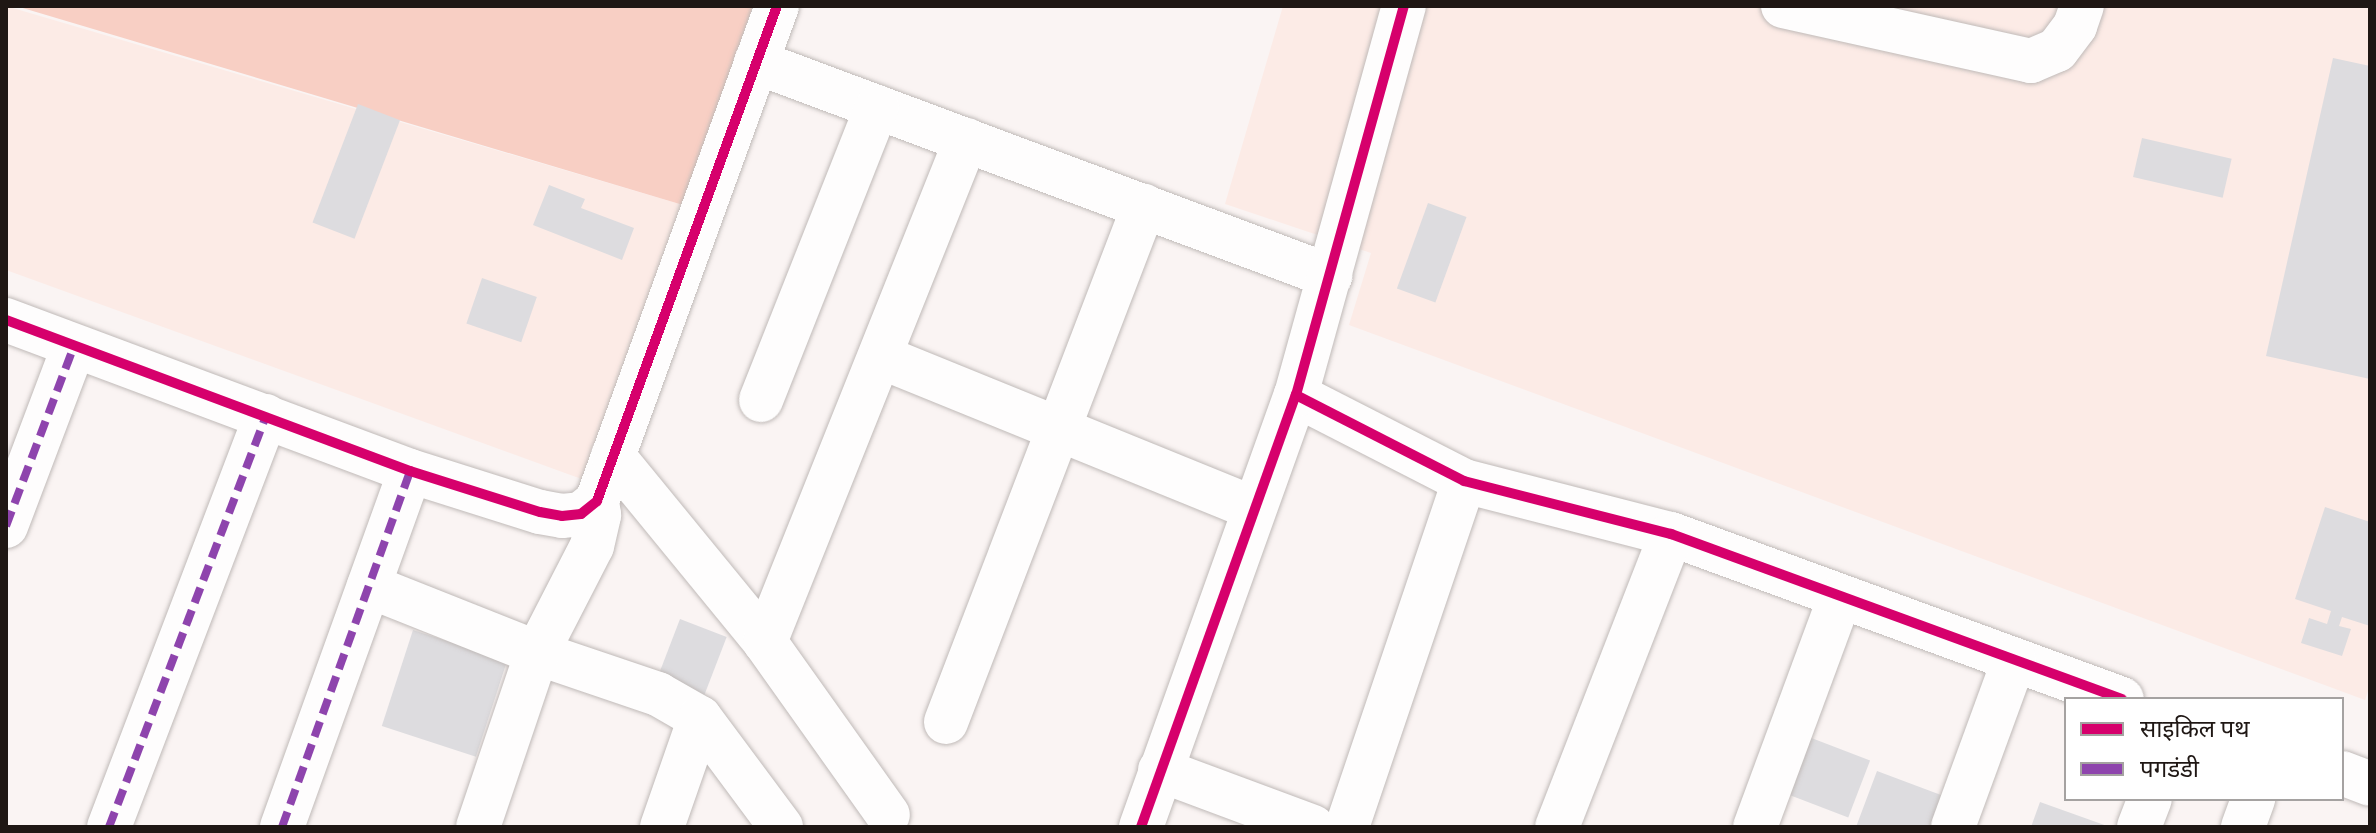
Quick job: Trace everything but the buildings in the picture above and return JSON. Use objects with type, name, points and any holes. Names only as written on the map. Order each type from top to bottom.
[{"type":"street","points":[[478,827],[537,653],[584,566],[599,515],[597,501],[777,6]]},
{"type":"street","points":[[1141,827],[1296,395],[1404,6]]},
{"type":"street","points":[[1783,6],[2031,61],[2057,50],[2075,26],[2082,6]]},
{"type":"street","points":[[756,62],[1330,276]]},
{"type":"street","points":[[761,400],[877,107]]},
{"type":"street","points":[[765,642],[966,140]]},
{"type":"street","points":[[946,722],[1144,206]]},
{"type":"street","points":[[6,320],[410,471],[562,516],[581,514],[597,501]]},
{"type":"street","points":[[6,526],[74,346]]},
{"type":"street","points":[[881,357],[1253,508]]},
{"type":"street","points":[[1296,395],[1464,481],[1671,534],[2116,697]]},
{"type":"street","points":[[109,827],[266,416]]},
{"type":"street","points":[[613,456],[765,642],[888,815]]},
{"type":"street","points":[[282,827],[410,471]]},
{"type":"street","points":[[1347,827],[1464,481]]},
{"type":"street","points":[[1557,827],[1671,534]]},
{"type":"street","points":[[369,586],[537,653],[658,694],[700,718],[781,827]]},
{"type":"street","points":[[1755,827],[1840,597]]},
{"type":"street","points":[[1953,827],[2014,660]]},
{"type":"street","points":[[662,827],[700,718]]},
{"type":"street","points":[[1160,770],[1313,827]]},
{"type":"street","points":[[2344,774],[2370,784]]},
{"type":"street","points":[[2139,827],[2149,801]]},
{"type":"street","points":[[2243,827],[2252,801]]},
{"type":"shaded area","points":[[6,6],[683,205],[587,481],[6,270]]},
{"type":"shaded area","points":[[16,6],[753,6],[683,205]]},
{"type":"shaded area","points":[[1283,6],[2370,6],[2370,685],[2365,700],[1349,325],[1371,253],[1225,204]]},
{"type":"marked path","points":[[6,526],[74,346]]},
{"type":"marked path","points":[[109,827],[266,416]]},
{"type":"marked path","points":[[282,827],[410,471]]},
{"type":"cycle path","points":[[6,320],[410,471],[540,512],[562,516],[581,514],[597,501],[777,6]]},
{"type":"cycle path","points":[[1141,827],[1296,395],[1404,6]]},
{"type":"cycle path","points":[[1296,395],[1464,481],[1671,534],[2117,697]]}]
